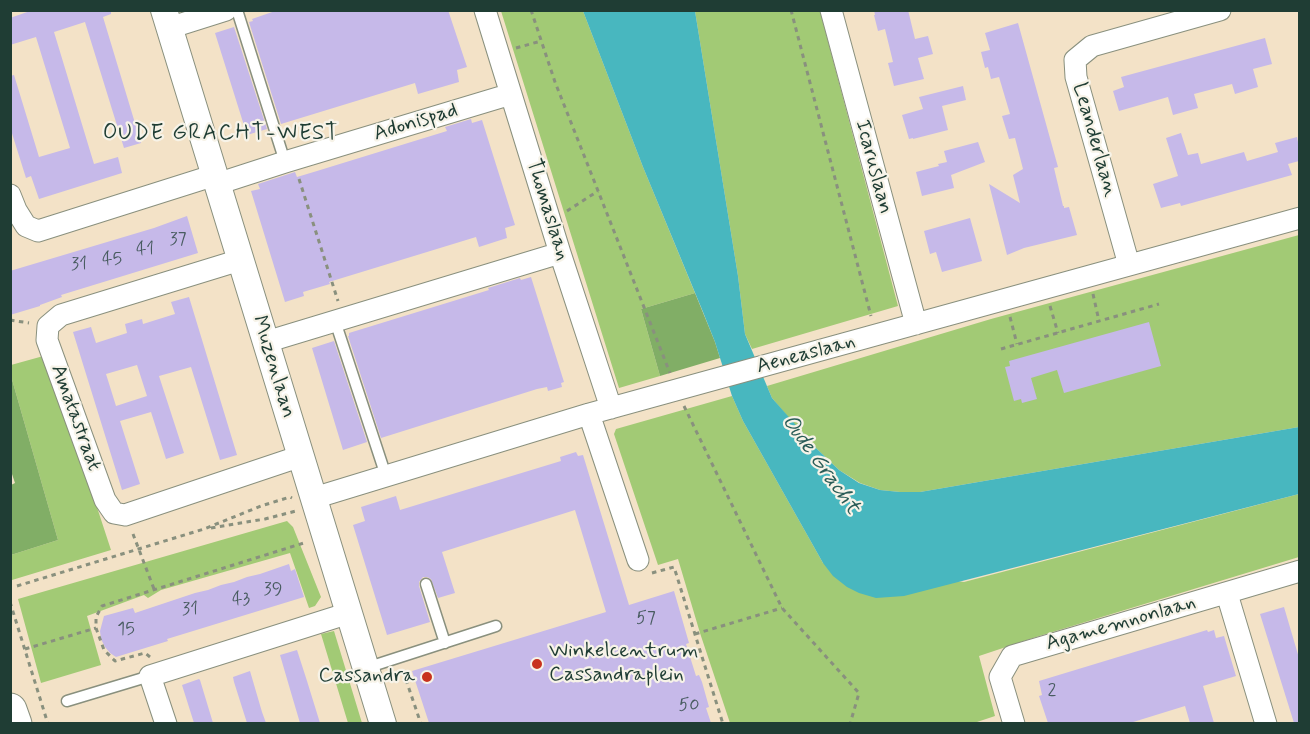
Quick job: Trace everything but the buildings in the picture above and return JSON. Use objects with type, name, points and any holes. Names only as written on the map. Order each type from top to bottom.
[{"type":"main road","points":[[10,710],[15,723]]},
{"type":"street","points":[[167,20],[226,10]]},
{"type":"street","name":"Thomaslaan","points":[[485,10],[560,253],[611,408]]},
{"type":"street","name":"Icaruslaan","points":[[831,10],[916,324]]},
{"type":"street","name":"Leanderlaan","points":[[1129,265],[1076,77],[1075,60],[1092,46],[1220,10]]},
{"type":"street","name":"Muzenlaan","points":[[167,20],[301,456],[306,501],[349,613],[383,723]]},
{"type":"street","name":"Adonispad","points":[[10,195],[26,226],[38,231],[289,161],[512,94]]},
{"type":"street","name":"Aeneaslaan","points":[[306,501],[589,414],[1299,218]]},
{"type":"street","points":[[266,342],[560,253]]},
{"type":"street","name":"Amatastraat","points":[[240,260],[61,315],[48,326],[47,340],[105,500],[114,513],[125,515],[301,456]]},
{"type":"street","points":[[589,414],[638,561]]},
{"type":"street","name":"Agamemnonlaan","points":[[1014,723],[1000,677],[1012,656],[1299,571]]},
{"type":"street","points":[[1227,594],[1266,723]]},
{"type":"street","points":[[166,723],[158,673],[349,613]]},
{"type":"lane","points":[[237,10],[289,161]]},
{"type":"lane","points":[[339,320],[386,476]]},
{"type":"lane","points":[[426,584],[445,643]]},
{"type":"lane","points":[[366,668],[496,626]]},
{"type":"lane","points":[[67,701],[158,673]]},
{"type":"path","points":[[531,10],[540,41],[572,126],[676,390],[782,608],[859,693],[850,723]]},
{"type":"path","points":[[791,10],[876,335]]},
{"type":"path","points":[[499,54],[540,41]]},
{"type":"path","points":[[289,161],[339,320]]},
{"type":"path","points":[[551,220],[598,191]]},
{"type":"path","points":[[1089,276],[1099,321]]},
{"type":"path","points":[[1046,288],[1058,333]]},
{"type":"path","points":[[1005,299],[1017,344]]},
{"type":"path","points":[[1001,349],[1160,304]]},
{"type":"path","points":[[18,586],[140,550],[290,497],[306,501]]},
{"type":"path","points":[[204,529],[265,519],[296,511],[306,501]]},
{"type":"path","points":[[158,673],[145,653],[115,661],[104,650],[96,628],[96,617],[102,606],[300,544]]},
{"type":"path","points":[[140,550],[154,589]]},
{"type":"path","points":[[638,561],[643,576],[674,567],[723,723]]},
{"type":"path","points":[[10,602],[48,723]]},
{"type":"path","points":[[695,634],[782,608]]},
{"type":"path","points":[[25,649],[96,628]]},
{"type":"path","points":[[399,657],[421,723]]},
{"type":"green space","points":[[501,11],[583,11],[643,167],[695,293],[641,309],[660,376],[619,388]]},
{"type":"green space","points":[[695,11],[820,11],[898,306],[752,349],[745,334],[738,276]]},
{"type":"green space","points":[[1299,235],[1299,427],[920,492],[900,492],[880,490],[860,483],[839,470],[794,424],[772,398],[767,386],[991,319]]},
{"type":"green space","points":[[695,293],[720,358],[660,376],[641,309]]},
{"type":"green space","points":[[47,355],[111,550],[12,580],[11,555],[58,540],[11,376],[11,365]]},
{"type":"green space","points":[[11,376],[58,540],[11,555],[11,485],[15,483],[10,468]]},
{"type":"green space","points":[[732,396],[743,421],[823,563],[964,582],[1299,494],[1299,557],[979,656],[995,716],[974,723],[730,723],[678,559],[658,565],[614,434],[616,429]]},
{"type":"green space","points":[[287,521],[293,527],[321,597],[315,606],[309,608],[290,553],[161,590],[148,598],[144,595],[87,616],[101,665],[41,683],[18,599]]},
{"type":"green space","points":[[334,631],[362,723],[348,723],[321,634]]},
{"type":"water","name":"Oude Gracht","points":[[583,11],[695,11],[738,276],[745,334],[772,398],[839,470],[859,483],[880,490],[920,492],[1299,427],[1299,494],[904,596],[876,598],[847,587],[833,576],[823,563],[743,421],[732,396],[715,342],[643,167]]},
{"type":"place","name":"Winkelcentrum Cassandraplein","points":[[537,664]]},
{"type":"place","name":"Cassandra","points":[[427,677]]},
{"type":"district","name":"OUDE GRACHT-WEST","points":[[221,134]]}]
